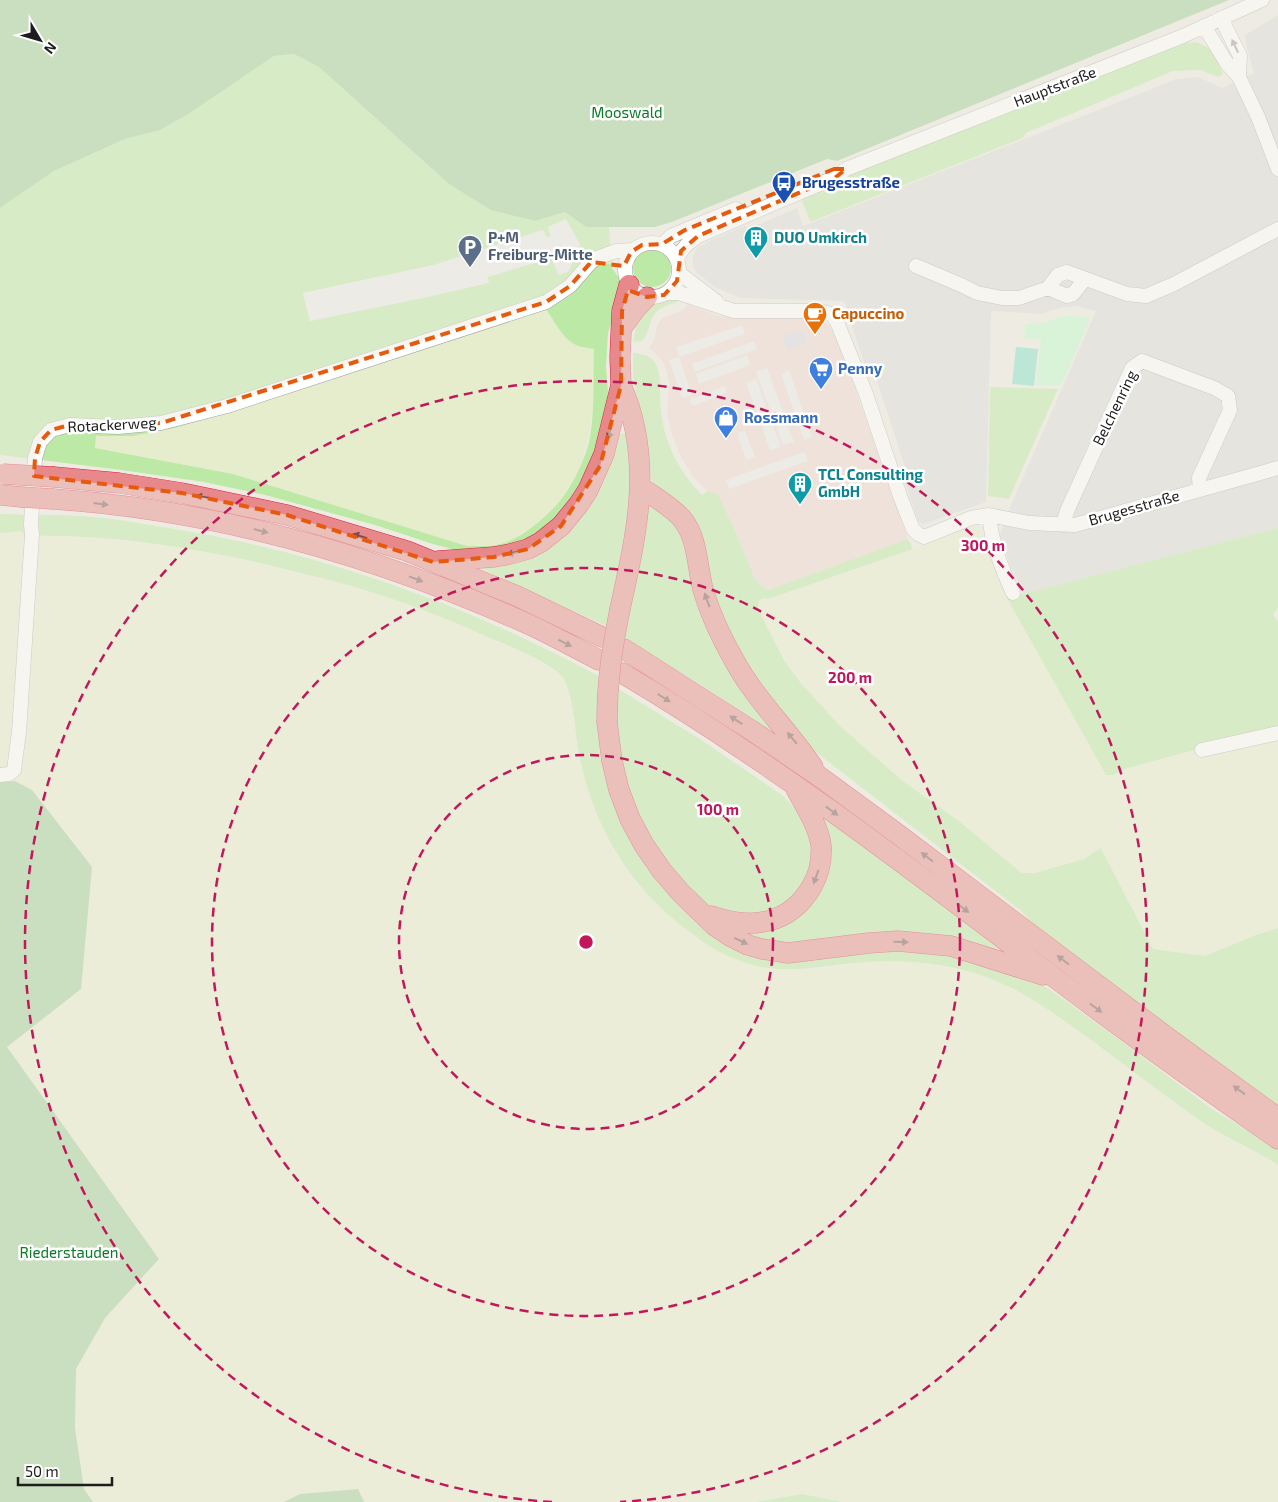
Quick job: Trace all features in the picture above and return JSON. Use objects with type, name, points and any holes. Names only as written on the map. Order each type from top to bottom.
[{"type":"highway","points":[[433,562],[494,557],[528,549],[541,542],[561,526],[579,504],[600,466],[621,385],[622,311],[627,277]]},
{"type":"highway","points":[[622,328],[637,307],[647,297]]},
{"type":"highway","points":[[621,385],[628,402],[634,426],[641,488],[635,542],[612,649],[607,689],[607,722],[619,790],[630,819],[644,845],[662,871],[680,893],[715,926],[748,945],[788,953],[869,943],[898,942],[951,946],[1056,979]]},
{"type":"highway","points":[[2,474],[119,483],[233,503],[288,515],[378,542],[433,562],[518,596],[602,636]]},
{"type":"highway","points":[[641,488],[682,518],[690,530],[703,589],[717,628],[730,653],[756,694],[799,746],[820,777]]},
{"type":"highway","points":[[2,496],[53,499],[193,517],[252,529],[309,544],[388,568],[464,597],[530,625],[599,660]]},
{"type":"highway","points":[[624,649],[751,730],[820,777],[1172,1042],[1278,1118]]},
{"type":"highway","points":[[622,673],[678,707],[792,783],[936,888],[1056,979],[1278,1139]]},
{"type":"highway","points":[[702,913],[738,924],[755,924],[789,913],[805,898],[816,879],[821,857],[821,845],[814,821],[792,783]]},
{"type":"street","name":"Hauptstraße","points":[[677,259],[687,244],[698,236],[836,177],[846,169],[1183,36],[1262,0]]},
{"type":"street","points":[[1221,18],[1240,56],[1239,77]]},
{"type":"street","points":[[1204,26],[1228,65],[1239,77],[1258,117],[1278,169]]},
{"type":"street","name":"Hauptstraße","points":[[590,262],[616,251],[633,250],[642,244],[662,245],[671,236],[834,169],[846,169]]},
{"type":"street","points":[[916,266],[961,285],[977,294],[1002,298],[1019,298],[1048,288],[1058,275],[1067,272],[1127,294],[1146,296],[1174,284],[1278,229]]},
{"type":"street","points":[[590,262],[617,265],[639,294],[647,297],[656,297],[667,293],[674,286],[679,273],[677,259],[671,251],[662,245]]},
{"type":"street","points":[[627,277],[627,258],[633,250]]},
{"type":"street","name":"Rotackerweg","points":[[0,775],[9,774],[14,770],[19,732],[35,458],[40,442],[51,430],[70,425],[118,427],[162,424],[227,406],[546,302],[570,286],[590,262]]},
{"type":"street","name":"Brugesstraße","points":[[679,273],[725,307]]},
{"type":"street","points":[[1048,288],[1067,296],[1072,294],[1085,279]]},
{"type":"street","name":"Brugesstraße","points":[[667,293],[680,293],[734,311],[820,311],[831,314],[837,322],[866,394],[912,529],[924,536],[971,518],[989,515],[1029,523],[1074,526],[1278,468]]},
{"type":"street","name":"Belchenring","points":[[1063,525],[1067,511],[1132,368],[1142,361],[1214,388],[1228,396],[1230,410],[1199,478],[1200,489]]},
{"type":"street","points":[[989,515],[990,532],[999,562],[1013,593]]},
{"type":"street","points":[[1202,750],[1278,733]]},
{"type":"highlighted area","points":[[834,169],[846,169],[836,177],[698,236],[681,251],[677,281],[664,295],[647,297],[628,290],[622,311],[621,385],[600,466],[561,526],[528,549],[494,557],[433,562],[287,515],[182,493],[34,476],[35,458],[40,442],[51,430],[70,425],[161,423],[546,302],[570,286],[591,262],[624,266],[631,252],[642,245],[662,244],[685,230]]},
{"type":"shaded area","points":[[1278,15],[1278,528],[1024,594],[1010,565],[1000,535],[1013,500],[1096,311],[1077,306],[1059,308],[1041,314],[991,311],[986,502],[923,524],[918,520],[902,475],[907,473],[872,366],[865,366],[844,301],[740,298],[715,287],[696,272],[693,267],[693,255],[698,247],[745,226],[748,229],[797,208],[803,226],[1177,79],[1198,77],[1222,88],[1254,73],[1245,35]]},
{"type":"shaded area","name":"P+M Freiburg-Mitte","points":[[566,219],[580,244],[569,271],[559,275],[551,258],[487,277],[489,283],[310,321],[303,293],[434,265],[543,230],[547,238],[551,236],[548,227]]},
{"type":"shaded area","points":[[688,304],[719,316],[819,318],[830,327],[837,337],[908,539],[768,590],[756,581],[718,494],[707,491],[693,477],[680,455],[672,435],[667,413],[669,382],[666,370],[663,361],[649,348],[654,340],[657,325],[662,318],[683,310]]},
{"type":"shaded area","points":[[742,325],[745,334],[679,357],[676,347]]},
{"type":"shaded area","points":[[803,331],[807,343],[787,351],[783,336]]},
{"type":"shaded area","points":[[754,341],[757,349],[695,372],[692,364]]},
{"type":"shaded area","points":[[1016,347],[1038,349],[1034,386],[1012,384]]},
{"type":"shaded area","points":[[747,355],[750,365],[699,384],[696,374]]},
{"type":"shaded area","points":[[679,357],[692,395],[682,398],[669,360]]},
{"type":"shaded area","points":[[767,368],[794,442],[783,445],[756,372]]},
{"type":"shaded area","points":[[789,370],[812,437],[804,440],[781,374]]},
{"type":"shaded area","points":[[756,379],[781,447],[770,450],[746,383]]},
{"type":"shaded area","points":[[725,386],[727,393],[692,406],[690,399]]},
{"type":"shaded area","points":[[745,431],[755,457],[746,460],[737,433]]},
{"type":"shaded area","points":[[804,452],[808,461],[729,489],[726,480]]},
{"type":"green space","name":"Mooswald","points":[[0,0],[1229,0],[837,161],[827,159],[672,222],[655,227],[586,227],[565,212],[535,221],[491,210],[449,184],[319,67],[294,54],[274,56],[190,113],[160,130],[125,139],[54,171],[0,208]]},
{"type":"green space","points":[[1196,42],[1211,50],[1223,74],[1218,77],[1200,70],[1173,71],[1026,133],[1023,138],[810,222],[800,195],[894,156],[1186,43]]},
{"type":"green space","points":[[294,54],[319,67],[449,184],[535,221],[565,212],[586,227],[609,227],[612,268],[620,279],[623,291],[608,333],[606,367],[608,391],[605,432],[574,503],[524,544],[459,551],[375,525],[265,495],[204,482],[0,455],[0,208],[54,171],[125,139],[160,130],[190,113],[274,56]],"holes":[[[566,219],[551,258],[487,277],[489,282],[310,321],[303,293],[434,265],[543,230],[546,238],[551,236],[548,227]],[[546,309],[565,337],[576,345],[594,349],[590,437],[578,471],[559,502],[533,527],[501,544],[467,546],[233,474],[95,448],[96,436],[133,436],[175,428],[303,389]]]},
{"type":"green space","points":[[652,249],[659,250],[665,255],[670,261],[670,275],[665,281],[659,286],[652,287],[645,286],[639,281],[634,275],[633,268],[634,261],[639,255],[645,250]]},
{"type":"green space","points":[[670,298],[680,299],[656,312],[642,341],[633,342],[637,321],[653,303]]},
{"type":"green space","points":[[547,309],[562,334],[582,347],[594,349],[593,405],[589,437],[580,468],[560,501],[535,525],[518,537],[503,544],[467,546],[233,474],[95,448],[96,436],[133,436],[175,428],[303,389]]},
{"type":"green space","points":[[1064,316],[1091,317],[1061,385],[1036,385],[1041,339],[1024,338],[1025,324],[1043,323]]},
{"type":"green space","points":[[633,353],[649,357],[657,366],[660,378],[660,404],[665,434],[674,456],[686,477],[702,495],[707,491],[718,494],[756,581],[768,590],[908,539],[913,549],[768,599],[763,598],[759,601],[758,609],[784,660],[800,682],[840,726],[904,782],[959,821],[1022,873],[1035,873],[1084,859],[1101,848],[1153,949],[1205,956],[1278,928],[1278,1108],[1042,933],[1020,910],[817,753],[779,715],[748,674],[705,576],[651,479],[633,377]]},
{"type":"green space","points":[[990,387],[1058,389],[1009,499],[988,496]]},
{"type":"green space","points":[[614,433],[628,434],[632,511],[608,627],[471,564],[548,543]]},
{"type":"green space","points":[[645,501],[680,524],[691,563],[788,742],[623,637]]},
{"type":"green space","points":[[0,514],[71,515],[113,519],[225,538],[281,551],[336,566],[444,604],[548,650],[599,676],[601,738],[622,816],[735,944],[921,946],[1024,976],[1049,989],[1212,1109],[1278,1149],[1278,1165],[1199,1120],[1033,1000],[982,976],[927,963],[890,961],[777,969],[743,962],[719,952],[704,943],[666,912],[648,894],[631,875],[617,854],[595,809],[587,785],[578,750],[572,705],[567,685],[557,672],[530,655],[424,610],[343,584],[260,563],[173,546],[85,537],[26,536],[21,531],[0,533]]},
{"type":"green space","points":[[978,525],[1007,598],[1114,775],[1121,770],[1278,727],[1278,928],[1205,956],[1153,949],[1102,848],[1084,859],[1035,873],[1023,873],[959,821],[904,782],[840,726],[800,682],[785,660],[758,609],[759,601],[763,598],[768,599]]},
{"type":"green space","points":[[1278,528],[1278,608],[1273,615],[1278,621],[1278,727],[1121,770],[1114,775],[1106,775],[1007,598]]},
{"type":"green space","points":[[21,531],[26,536],[87,537],[169,546],[231,557],[309,575],[356,587],[456,622],[533,658],[558,673],[567,684],[580,761],[592,803],[606,836],[623,865],[653,901],[709,945],[724,954],[763,968],[788,970],[817,969],[863,962],[888,961],[923,963],[963,970],[1005,984],[1044,1006],[1204,1124],[1278,1165],[1278,1502],[842,1502],[802,1494],[757,1502],[364,1502],[358,1489],[300,1494],[284,1502],[93,1502],[84,1489],[75,1428],[76,1369],[105,1318],[159,1259],[7,1047],[81,989],[15,781],[0,782],[0,533]]},
{"type":"green space","points":[[617,688],[700,739],[782,795],[801,814],[811,840],[813,863],[800,891],[773,912],[722,915],[701,903],[655,850],[636,813],[623,776],[616,731]]},
{"type":"green space","name":"Riederstauden","points":[[15,781],[32,790],[92,867],[81,989],[7,1047],[159,1259],[105,1318],[76,1369],[75,1428],[84,1489],[93,1502],[0,1502],[0,782]]},
{"type":"green space","points":[[808,804],[1016,960],[982,949],[776,946],[733,928],[751,930],[818,884]]},
{"type":"green space","points":[[358,1489],[364,1502],[284,1502],[300,1494]]},
{"type":"green space","points":[[802,1494],[842,1502],[757,1502]]},
{"type":"place","name":"Brugesstraße","points":[[784,204]]},
{"type":"place","name":"DUO Umkirch","points":[[756,259]]},
{"type":"place","name":"P+M Freiburg-Mitte","points":[[470,268]]},
{"type":"place","name":"Capuccino","points":[[815,335]]},
{"type":"place","name":"Penny","points":[[821,390]]},
{"type":"place","name":"Rossmann","points":[[726,439]]},
{"type":"place","name":"TCL Consulting GmbH","points":[[800,505]]}]
